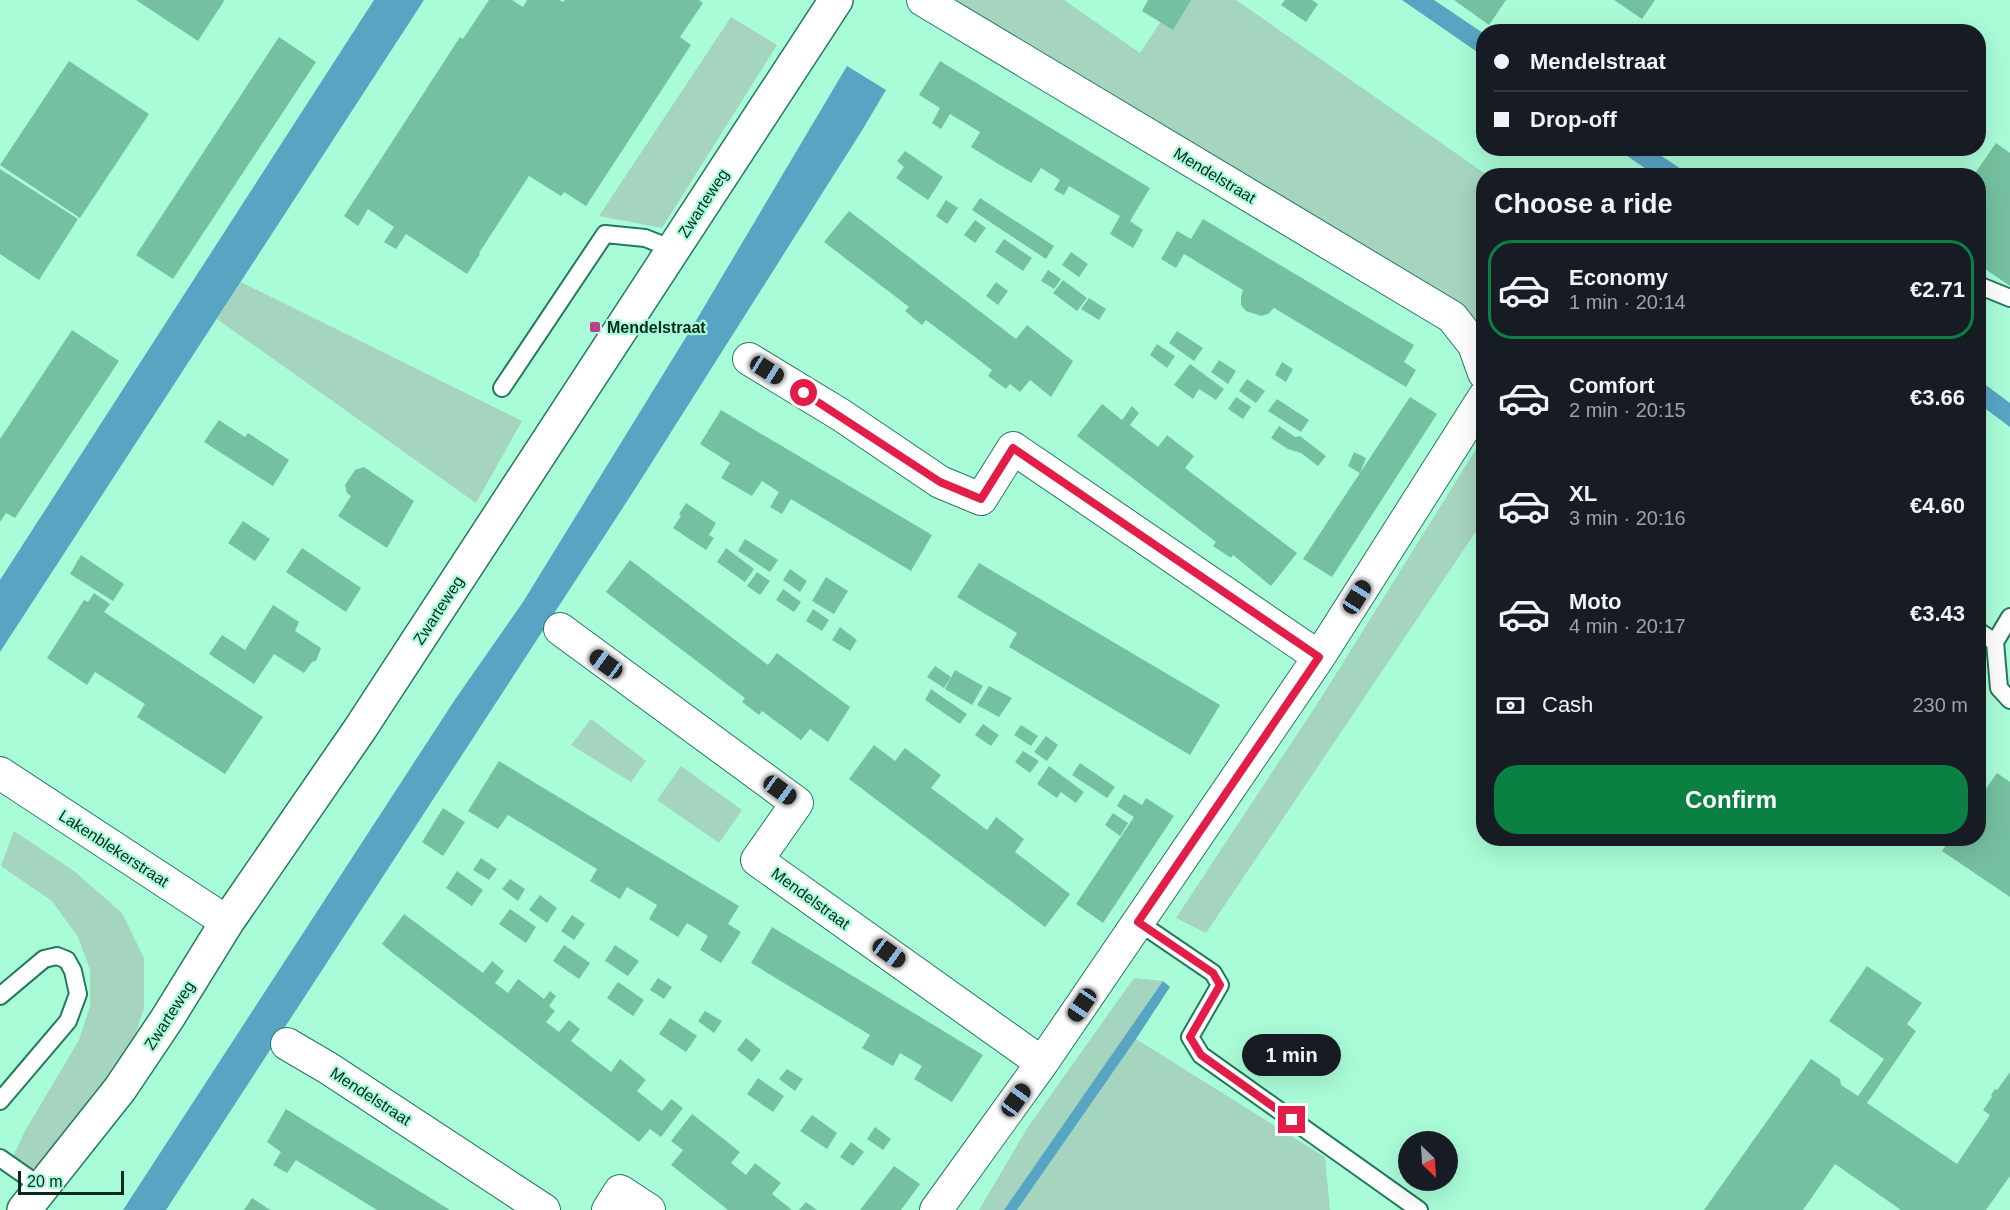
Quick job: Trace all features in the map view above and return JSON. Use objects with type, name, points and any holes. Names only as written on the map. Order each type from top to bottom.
[{"type":"street","name":"Zwarteweg","points":[[34,1199],[120,1089],[167,1020],[227,922],[360,729],[836,0]]},
{"type":"street","name":"Mendelstraat","points":[[922,0],[1452,317],[1476,351]]},
{"type":"street","points":[[749,358],[841,415],[940,482],[981,499],[1013,448],[1319,657]]},
{"type":"street","points":[[936,1210],[1042,1064],[1319,657],[1476,410]]},
{"type":"street","name":"Mendelstraat","points":[[560,629],[797,803],[757,860],[1042,1064]]},
{"type":"street","name":"Lakenblekerstraat","points":[[0,773],[227,922]]},
{"type":"street","name":"Mendelstraat","points":[[287,1044],[328,1068],[544,1210]]},
{"type":"street","points":[[608,1210],[620,1191],[649,1210]]},
{"type":"lane","points":[[502,388],[605,234],[645,238],[673,249]]},
{"type":"lane","points":[[1986,288],[2010,298]]},
{"type":"lane","points":[[2010,617],[1995,642],[2000,688],[2010,700]]},
{"type":"lane","points":[[1986,636],[1995,642]]},
{"type":"lane","points":[[1138,922],[1213,973],[1220,985],[1190,1037],[1201,1055],[1419,1210]]},
{"type":"lane","points":[[0,996],[44,959],[57,956],[67,960],[73,970],[78,994],[68,1021],[0,1101]]},
{"type":"lane","points":[[0,1158],[34,1199]]},
{"type":"green space","points":[[947,0],[1064,0],[1140,53],[1175,0],[1236,0],[1477,168],[1476,319],[1449,297]]},
{"type":"green space","points":[[731,17],[777,45],[662,228],[599,216]]},
{"type":"green space","points":[[241,282],[522,421],[476,503],[217,319]]},
{"type":"green space","points":[[1476,449],[1476,531],[1206,933],[1176,918],[1321,698]]},
{"type":"green space","points":[[591,719],[646,761],[631,782],[571,745]]},
{"type":"green space","points":[[681,766],[742,810],[719,843],[657,800]]},
{"type":"green space","points":[[14,831],[74,871],[122,913],[144,958],[144,1008],[129,1054],[38,1189],[6,1172],[25,1131],[79,1040],[90,1006],[90,970],[78,937],[52,901],[1,866]]},
{"type":"green space","points":[[1134,978],[1163,981],[1004,1210],[979,1210],[1028,1127]]},
{"type":"green space","points":[[1136,1039],[1325,1157],[1330,1210],[1017,1210]]},
{"type":"water","points":[[374,0],[424,0],[0,652],[0,580]]},
{"type":"water","points":[[1402,0],[1434,0],[1476,28],[1476,51]]},
{"type":"water","points":[[847,66],[886,90],[861,132],[635,489],[166,1210],[123,1210],[454,701],[523,602],[691,329]]},
{"type":"water","points":[[1627,156],[1662,156],[1680,168],[1645,168]]},
{"type":"water","points":[[1986,385],[2010,403],[2010,427],[1986,409]]},
{"type":"water","points":[[1163,981],[1170,987],[1136,1039],[1017,1210],[1004,1210]]},
{"type":"building","points":[[136,0],[223,0],[224,1],[198,41]]},
{"type":"building","points":[[489,0],[512,0],[523,7],[527,0],[563,2],[565,0],[699,0],[703,3],[680,37],[691,45],[586,206],[564,192],[561,196],[529,176],[467,274],[406,234],[396,249],[384,242],[394,227],[368,209],[358,226],[344,216],[460,37],[463,39]]},
{"type":"building","points":[[1148,0],[1191,0],[1173,30],[1142,11]]},
{"type":"building","points":[[1285,0],[1312,0],[1318,4],[1306,22],[1281,5]]},
{"type":"building","points":[[1454,0],[1506,0],[1488,24]]},
{"type":"building","points":[[1614,0],[1655,0],[1642,19]]},
{"type":"building","points":[[279,37],[316,62],[173,279],[136,255]]},
{"type":"building","points":[[69,61],[149,114],[80,218],[0,165]]},
{"type":"building","points":[[940,61],[1150,188],[1130,221],[1143,230],[1133,248],[1110,234],[1120,216],[1069,186],[1064,195],[1054,190],[1060,180],[1041,168],[1031,183],[1000,165],[971,147],[980,132],[950,114],[941,129],[932,123],[940,108],[919,95]]},
{"type":"building","points":[[1996,143],[2010,153],[2010,286],[1986,270],[1986,168],[1979,168]]},
{"type":"building","points":[[905,151],[943,177],[928,200],[896,178],[904,167],[897,161]]},
{"type":"building","points":[[0,169],[78,219],[39,280],[0,254]]},
{"type":"building","points":[[980,198],[1054,246],[1046,259],[972,210]]},
{"type":"building","points":[[946,200],[958,208],[947,224],[936,216]]},
{"type":"building","points":[[849,211],[1016,339],[1027,325],[1073,361],[1051,397],[1030,380],[1020,392],[1010,384],[1006,389],[988,376],[992,370],[926,320],[922,325],[905,311],[909,307],[824,242]]},
{"type":"building","points":[[1203,219],[1414,345],[1404,362],[1416,370],[1406,387],[1274,308],[1268,314],[1261,316],[1246,311],[1241,305],[1243,290],[1184,254],[1176,268],[1161,259],[1177,231],[1191,239]]},
{"type":"building","points":[[975,220],[986,228],[975,243],[964,235]]},
{"type":"building","points":[[1004,239],[1032,258],[1023,271],[995,252]]},
{"type":"building","points":[[1071,252],[1088,264],[1079,277],[1062,265]]},
{"type":"building","points":[[1048,270],[1061,279],[1054,289],[1041,281]]},
{"type":"building","points":[[1063,280],[1087,298],[1077,311],[1053,293]]},
{"type":"building","points":[[996,282],[1008,291],[998,305],[986,296]]},
{"type":"building","points":[[1089,298],[1106,309],[1099,320],[1081,309]]},
{"type":"building","points":[[72,330],[119,361],[15,518],[6,513],[0,522],[0,439]]},
{"type":"building","points":[[1177,331],[1203,348],[1194,361],[1169,343]]},
{"type":"building","points":[[1157,344],[1175,356],[1167,368],[1150,355]]},
{"type":"building","points":[[1219,360],[1236,371],[1228,384],[1211,372]]},
{"type":"building","points":[[1282,362],[1293,369],[1286,382],[1275,375]]},
{"type":"building","points":[[1190,364],[1224,389],[1216,400],[1199,389],[1193,399],[1174,385]]},
{"type":"building","points":[[1247,379],[1265,391],[1256,403],[1239,391]]},
{"type":"building","points":[[1236,397],[1251,407],[1243,419],[1228,409]]},
{"type":"building","points":[[1410,397],[1437,414],[1332,577],[1303,559]]},
{"type":"building","points":[[1277,399],[1309,420],[1301,432],[1268,411]]},
{"type":"building","points":[[1102,404],[1122,420],[1132,406],[1139,413],[1130,425],[1158,447],[1167,435],[1194,456],[1185,468],[1297,553],[1271,586],[1233,555],[1231,558],[1213,546],[1216,542],[1077,436]]},
{"type":"building","points":[[721,410],[932,535],[911,571],[791,499],[782,514],[770,507],[779,492],[762,481],[752,496],[721,478],[730,463],[700,444]]},
{"type":"building","points":[[219,420],[245,437],[248,433],[289,460],[273,486],[204,442]]},
{"type":"building","points":[[1279,426],[1295,437],[1300,436],[1326,456],[1318,466],[1301,453],[1288,449],[1271,438]]},
{"type":"building","points":[[1354,452],[1366,458],[1360,473],[1348,466]]},
{"type":"building","points":[[364,467],[414,501],[387,548],[338,516],[351,496],[347,493],[345,485],[355,470]]},
{"type":"building","points":[[686,503],[716,523],[709,535],[714,538],[706,550],[673,528]]},
{"type":"building","points":[[243,521],[270,539],[255,561],[228,543]]},
{"type":"building","points":[[745,539],[778,560],[770,572],[738,551]]},
{"type":"building","points":[[302,548],[361,588],[346,612],[286,572]]},
{"type":"building","points":[[726,548],[754,569],[745,582],[717,562]]},
{"type":"building","points":[[81,555],[124,584],[113,601],[70,574]]},
{"type":"building","points":[[630,560],[768,665],[777,653],[850,707],[828,742],[810,729],[801,740],[762,711],[759,715],[742,702],[745,698],[606,592]]},
{"type":"building","points":[[979,563],[1220,705],[1190,755],[1009,647],[1017,633],[957,597]]},
{"type":"building","points":[[790,569],[807,581],[800,592],[783,580]]},
{"type":"building","points":[[757,572],[770,581],[760,595],[747,586]]},
{"type":"building","points":[[826,577],[848,591],[834,614],[812,601]]},
{"type":"building","points":[[783,589],[801,602],[794,612],[776,600]]},
{"type":"building","points":[[94,593],[110,604],[104,612],[263,717],[225,774],[137,717],[145,704],[95,672],[87,685],[47,658],[84,600],[88,602]]},
{"type":"building","points":[[273,605],[299,622],[295,631],[321,648],[316,661],[312,662],[304,673],[274,654],[254,684],[209,654],[222,635],[245,650]]},
{"type":"building","points":[[813,609],[829,620],[822,631],[806,621]]},
{"type":"building","points":[[840,627],[857,640],[850,651],[832,640]]},
{"type":"building","points":[[935,666],[951,677],[944,688],[927,677]]},
{"type":"building","points":[[955,670],[983,686],[972,705],[945,689]]},
{"type":"building","points":[[989,686],[1012,698],[999,717],[977,705]]},
{"type":"building","points":[[931,689],[967,714],[960,724],[925,700]]},
{"type":"building","points":[[983,724],[999,735],[991,746],[975,735]]},
{"type":"building","points":[[1021,725],[1038,736],[1031,746],[1014,735]]},
{"type":"building","points":[[1046,736],[1058,745],[1047,761],[1034,752]]},
{"type":"building","points":[[874,745],[895,761],[905,748],[941,775],[931,788],[987,830],[996,817],[1024,839],[1015,852],[1070,894],[1045,927],[849,779]]},
{"type":"building","points":[[1023,751],[1039,761],[1030,773],[1015,762]]},
{"type":"building","points":[[499,761],[739,906],[728,924],[741,932],[721,963],[700,950],[708,936],[687,923],[678,937],[649,919],[657,905],[627,887],[620,899],[590,881],[597,869],[508,815],[498,829],[468,811]]},
{"type":"building","points":[[1080,763],[1115,787],[1107,798],[1072,775]]},
{"type":"building","points":[[1049,766],[1084,792],[1076,803],[1061,792],[1057,798],[1037,784]]},
{"type":"building","points":[[1997,773],[2010,782],[2010,897],[1942,851],[1945,846],[1986,846],[1986,789]]},
{"type":"building","points":[[1124,794],[1142,805],[1146,798],[1174,816],[1103,923],[1076,904],[1134,817],[1117,806]]},
{"type":"building","points":[[443,808],[465,822],[443,856],[422,842]]},
{"type":"building","points":[[1113,813],[1128,823],[1120,836],[1105,825]]},
{"type":"building","points":[[481,858],[497,869],[489,880],[473,870]]},
{"type":"building","points":[[457,871],[483,890],[472,906],[446,888]]},
{"type":"building","points":[[510,879],[525,889],[518,901],[502,889]]},
{"type":"building","points":[[540,895],[557,908],[547,923],[529,910]]},
{"type":"building","points":[[510,909],[536,927],[526,943],[499,924]]},
{"type":"building","points":[[404,914],[483,973],[492,961],[504,971],[495,983],[508,993],[518,979],[544,999],[550,991],[556,996],[549,1006],[555,1011],[546,1022],[559,1032],[569,1020],[580,1029],[571,1041],[611,1072],[620,1059],[646,1080],[637,1091],[662,1111],[671,1099],[683,1108],[661,1137],[650,1129],[639,1142],[382,944]]},
{"type":"building","points":[[572,915],[585,924],[574,940],[561,931]]},
{"type":"building","points":[[772,927],[983,1055],[952,1102],[914,1079],[922,1066],[900,1053],[893,1066],[862,1048],[870,1035],[751,963]]},
{"type":"building","points":[[564,945],[590,963],[579,979],[553,961]]},
{"type":"building","points":[[615,945],[639,961],[628,976],[605,961]]},
{"type":"building","points":[[1867,966],[1922,1003],[1907,1024],[1916,1031],[1867,1103],[1957,1164],[1990,1115],[1983,1110],[1992,1097],[1991,1095],[2010,1072],[2010,1176],[1986,1210],[1901,1210],[1835,1164],[1803,1210],[1704,1210],[1811,1059],[1840,1079],[1841,1085],[1858,1096],[1884,1059],[1829,1021]]},
{"type":"building","points":[[658,978],[672,987],[664,999],[650,990]]},
{"type":"building","points":[[618,982],[644,1000],[633,1016],[607,998]]},
{"type":"building","points":[[705,1011],[722,1021],[714,1033],[698,1021]]},
{"type":"building","points":[[670,1018],[697,1036],[686,1052],[659,1034]]},
{"type":"building","points":[[746,1038],[761,1050],[752,1062],[737,1050]]},
{"type":"building","points":[[787,1069],[803,1079],[795,1091],[779,1079]]},
{"type":"building","points":[[758,1078],[784,1096],[773,1112],[747,1094]]},
{"type":"building","points":[[286,1109],[450,1210],[377,1210],[296,1160],[287,1173],[273,1165],[281,1152],[267,1142]]},
{"type":"building","points":[[692,1114],[740,1152],[731,1163],[746,1175],[755,1163],[781,1183],[772,1194],[792,1210],[728,1210],[671,1165],[683,1150],[671,1141]]},
{"type":"building","points":[[812,1115],[837,1133],[827,1149],[800,1131]]},
{"type":"building","points":[[875,1127],[891,1139],[883,1150],[867,1139]]},
{"type":"building","points":[[851,1142],[864,1152],[853,1166],[840,1157]]},
{"type":"building","points":[[894,1166],[920,1184],[901,1210],[860,1210]]},
{"type":"building","points":[[252,1198],[267,1208],[271,1210],[244,1210]]},
{"type":"building","points":[[806,1202],[817,1210],[799,1210]]},
{"type":"place","name":"Mendelstraat","points":[[595,327]]},
{"type":"route","points":[[804,393],[841,415],[940,482],[981,499],[1013,448],[1319,657],[1138,922],[1202,964],[1213,973],[1220,985],[1190,1037],[1201,1055],[1292,1120]]}]
